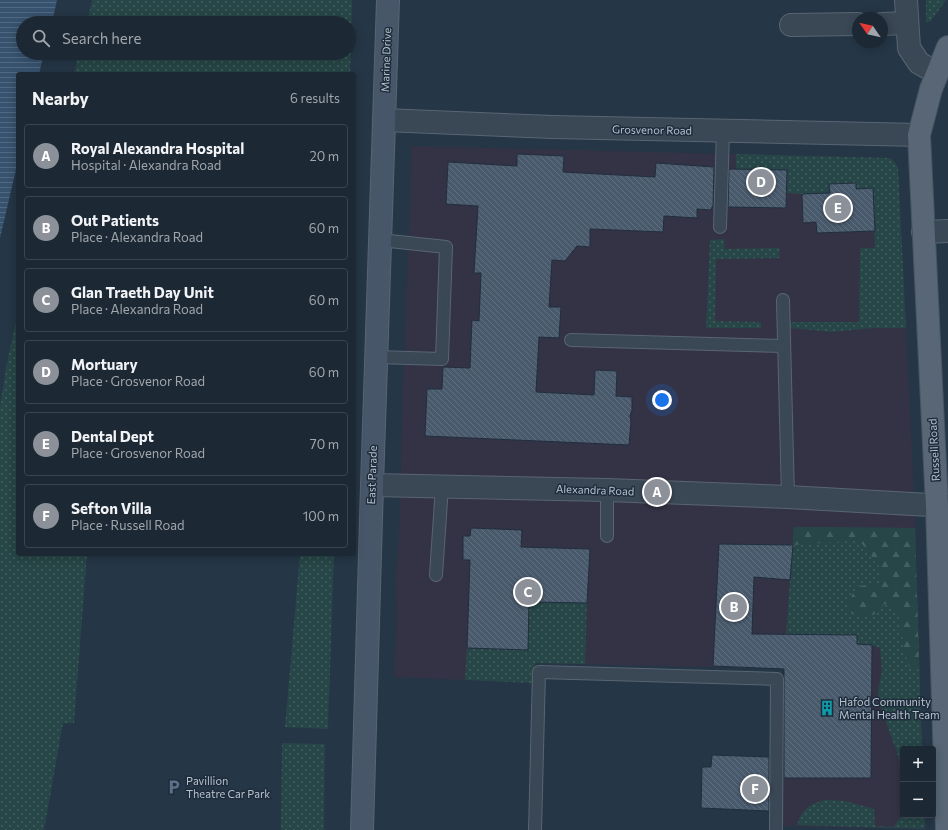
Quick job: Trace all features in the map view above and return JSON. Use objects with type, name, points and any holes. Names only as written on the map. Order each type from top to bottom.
[{"type":"main road","name":"Marine Drive","points":[[384,120],[388,0]]},
{"type":"main road","name":"Russell Road","points":[[947,830],[943,506],[923,232],[919,135],[931,89],[948,47]]},
{"type":"main road","name":"East Parade","points":[[362,830],[384,120]]},
{"type":"street","points":[[906,0],[909,48],[918,63],[937,74]]},
{"type":"street","points":[[888,24],[907,23]]},
{"type":"street","points":[[792,25],[852,24]]},
{"type":"street","name":"Grosvenor Road","points":[[384,120],[553,127],[919,135]]},
{"type":"street","points":[[923,232],[948,231]]},
{"type":"street","name":"Alexandra Road","points":[[372,485],[607,490],[788,497],[943,506]]},
{"type":"lane","points":[[720,227],[722,131]]},
{"type":"lane","points":[[376,357],[442,359],[446,247],[380,240]]},
{"type":"lane","points":[[783,300],[788,497]]},
{"type":"lane","points":[[572,340],[784,346]]},
{"type":"lane","points":[[436,575],[442,486]]},
{"type":"lane","points":[[607,490],[607,536]]},
{"type":"lane","points":[[534,830],[539,672],[777,679],[776,830]]},
{"type":"shaded area","points":[[0,0],[57,0],[54,16],[16,16],[16,60],[42,60],[39,72],[16,72],[16,170],[0,238]]},
{"type":"shaded area","points":[[412,146],[891,158],[898,167],[913,474],[922,746],[900,746],[900,818],[925,818],[925,829],[780,826],[784,669],[535,663],[533,683],[394,677],[397,620],[396,578],[399,536]]},
{"type":"green space","points":[[92,0],[352,0],[352,16],[89,16]]},
{"type":"green space","points":[[926,0],[946,0],[931,21],[926,22]]},
{"type":"green space","points":[[77,60],[350,60],[350,72],[74,72]]},
{"type":"green space","points":[[736,154],[891,158],[898,167],[906,328],[873,328],[831,332],[787,328],[788,322],[859,322],[860,248],[875,248],[873,188],[856,189],[856,183],[830,184],[830,193],[786,193],[787,170],[736,169]]},
{"type":"green space","points":[[724,239],[725,249],[779,248],[780,258],[716,259],[715,321],[761,322],[761,328],[706,328],[710,240]]},
{"type":"green space","points":[[16,322],[16,556],[87,556],[74,723],[63,723],[44,830],[0,830],[0,406],[8,357]]},
{"type":"green space","points":[[794,527],[915,528],[922,746],[900,746],[900,764],[880,706],[878,691],[882,671],[880,648],[872,645],[857,644],[857,635],[786,634]]},
{"type":"green space","points":[[794,527],[915,528],[919,670],[909,666],[904,650],[899,613],[892,605],[884,604],[874,615],[867,617],[852,614],[847,607],[857,586],[881,584],[881,569],[860,541],[793,545]]},
{"type":"green space","points":[[300,556],[334,556],[328,729],[285,727]]},
{"type":"green space","points":[[529,602],[587,603],[585,664],[535,663],[533,683],[465,680],[467,648],[528,650]]},
{"type":"green space","points":[[282,743],[325,744],[324,830],[281,830]]},
{"type":"green space","points":[[826,800],[845,801],[874,809],[875,826],[894,827],[900,818],[925,818],[925,829],[797,825],[804,811],[810,805]]},
{"type":"building","points":[[517,154],[564,156],[563,172],[655,177],[656,163],[714,167],[713,207],[711,210],[697,209],[697,218],[664,216],[663,232],[590,229],[590,247],[577,246],[565,261],[552,260],[549,307],[561,307],[559,338],[539,337],[536,392],[594,395],[595,370],[617,371],[616,396],[632,397],[629,445],[425,436],[427,389],[442,389],[443,367],[470,368],[472,320],[479,321],[481,273],[474,273],[478,206],[446,204],[448,162],[517,166]]},
{"type":"building","points":[[729,169],[787,170],[786,208],[728,207]]},
{"type":"building","points":[[856,183],[856,189],[873,188],[875,231],[817,233],[816,222],[803,223],[802,194],[830,193],[829,184]]},
{"type":"building","points":[[471,528],[522,530],[521,547],[590,549],[587,603],[529,602],[528,650],[467,648],[470,560],[463,560],[463,536],[470,536]]},
{"type":"building","points":[[719,544],[793,545],[790,580],[754,577],[752,634],[857,635],[857,644],[872,645],[871,778],[784,778],[784,669],[713,666]]},
{"type":"building","points":[[712,755],[769,757],[769,811],[701,808],[702,767],[711,767]]},
{"type":"place","name":"Mortuary","points":[[761,182]]},
{"type":"place","name":"Dental Dept","points":[[838,208]]},
{"type":"place","name":"Royal Alexandra Hospital","points":[[657,492]]},
{"type":"place","name":"Glan Traeth Day Unit","points":[[528,592]]},
{"type":"place","name":"Out Patients","points":[[734,607]]},
{"type":"place","name":"Hafod Community Mental Health Team","points":[[827,708]]},
{"type":"place","name":"Pavillion Theatre Car Park","points":[[174,787]]},
{"type":"place","name":"Sefton Villa","points":[[755,789]]}]
